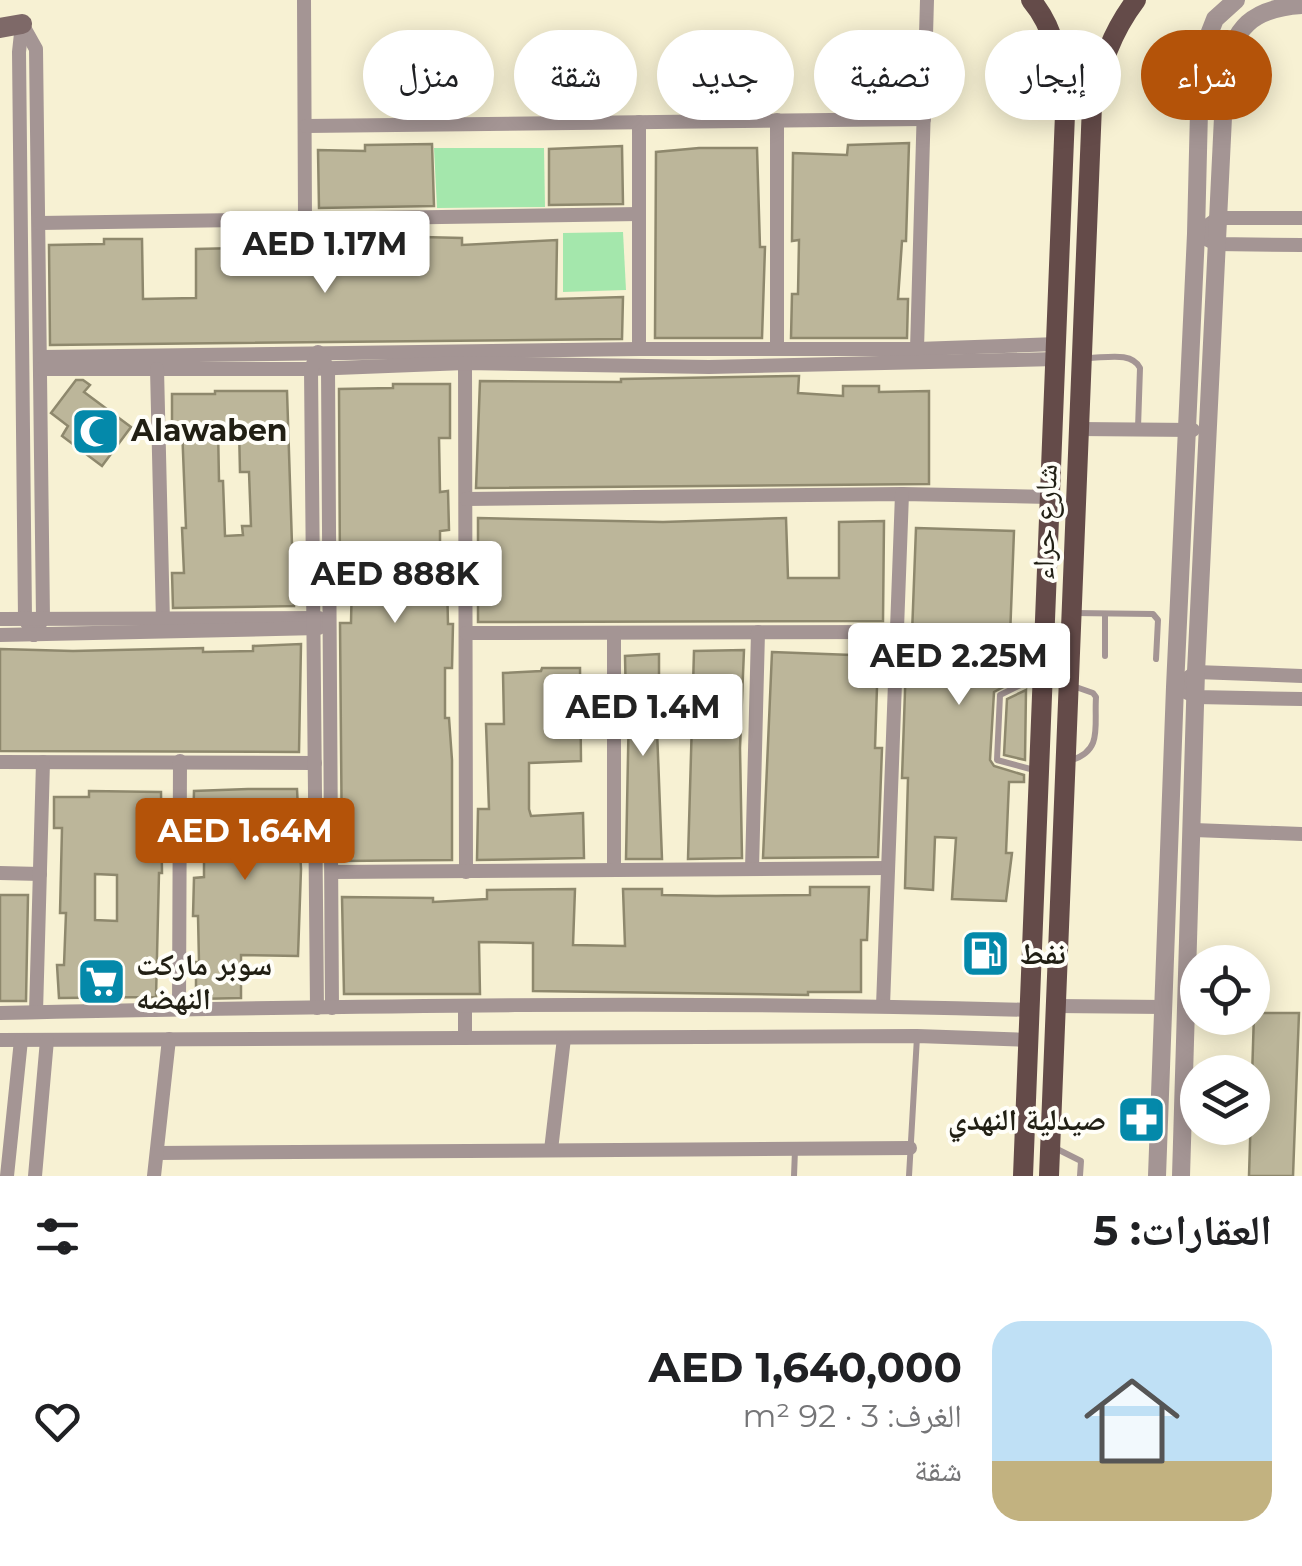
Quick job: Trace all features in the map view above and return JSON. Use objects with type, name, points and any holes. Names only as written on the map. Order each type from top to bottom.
[{"type":"main road","name":"شارع حراء","points":[[1023,1176],[1065,114],[1056,44],[1044,15],[1031,0]]},
{"type":"main road","name":"شارع حراء","points":[[1049,1176],[1092,105],[1105,52],[1136,0]]},
{"type":"main road","points":[[0,28],[22,24]]},
{"type":"main road","points":[[1059,256],[1086,253]]},
{"type":"street","points":[[304,0],[306,220]]},
{"type":"street","points":[[927,30],[928,0]]},
{"type":"street","points":[[1157,1176],[1200,70],[1216,19],[1236,0]]},
{"type":"street","points":[[1181,1176],[1196,672],[1229,50],[1242,26],[1262,13],[1302,5]]},
{"type":"street","points":[[22,24],[36,49],[40,223],[43,618],[34,634]]},
{"type":"street","points":[[22,24],[19,132],[25,619],[34,634]]},
{"type":"street","points":[[306,126],[778,120],[777,349]]},
{"type":"street","points":[[917,349],[924,120]]},
{"type":"street","points":[[639,122],[639,349]]},
{"type":"street","points":[[0,132],[37,132]]},
{"type":"street","points":[[40,223],[639,214]]},
{"type":"street","points":[[1196,234],[1218,218],[1302,218]]},
{"type":"street","points":[[1196,234],[1216,244],[1302,245]]},
{"type":"street","points":[[708,349],[710,367]]},
{"type":"street","points":[[42,363],[318,352],[917,349],[1056,352]]},
{"type":"street","points":[[318,352],[328,368],[333,872],[324,1008]]},
{"type":"street","points":[[318,352],[311,369],[315,763],[324,1008]]},
{"type":"street","points":[[42,363],[157,369],[465,363],[710,367],[1056,352]]},
{"type":"street","points":[[465,363],[466,872]]},
{"type":"street","points":[[157,369],[163,625]]},
{"type":"street","points":[[23,424],[42,424]]},
{"type":"street","points":[[1079,429],[1210,430]]},
{"type":"street","points":[[466,498],[902,494],[1050,497]]},
{"type":"street","points":[[883,1006],[902,494]]},
{"type":"street","points":[[0,619],[163,625]]},
{"type":"street","points":[[0,635],[163,625],[330,621]]},
{"type":"street","points":[[752,869],[758,632]]},
{"type":"street","points":[[466,633],[896,632]]},
{"type":"street","points":[[614,633],[614,870]]},
{"type":"street","points":[[1175,687],[1196,672],[1302,676]]},
{"type":"street","points":[[1175,687],[1196,697],[1302,700]]},
{"type":"street","points":[[178,1009],[180,761]]},
{"type":"street","points":[[0,762],[315,763]]},
{"type":"street","points":[[36,1012],[43,762]]},
{"type":"street","points":[[1194,830],[1302,834]]},
{"type":"street","points":[[333,872],[888,868]]},
{"type":"street","points":[[0,874],[40,874]]},
{"type":"street","points":[[0,1013],[465,1007],[883,1006],[1030,1010]]},
{"type":"street","points":[[1056,1006],[1164,1007]]},
{"type":"street","points":[[465,1007],[465,1038]]},
{"type":"street","points":[[89,1040],[90,1011]]},
{"type":"street","points":[[0,1040],[916,1036],[1028,1040]]},
{"type":"street","points":[[551,1150],[564,1038]]},
{"type":"street","points":[[154,1176],[170,1039]]},
{"type":"street","points":[[8,1176],[22,1040]]},
{"type":"street","points":[[35,1176],[47,1040]]},
{"type":"street","points":[[156,1153],[910,1148]]},
{"type":"lane","points":[[1082,358],[1136,361],[1140,368],[1138,430]]},
{"type":"lane","points":[[1072,613],[1156,616],[1156,659]]},
{"type":"lane","points":[[1105,614],[1105,656]]},
{"type":"lane","points":[[1039,771],[997,762],[998,698],[1002,692],[1043,676]]},
{"type":"lane","points":[[909,1176],[916,1036]]},
{"type":"lane","points":[[1050,1146],[1080,1162],[1080,1176]]},
{"type":"lane","points":[[794,1176],[795,1149]]},
{"type":"green space","points":[[434,148],[544,148],[545,207],[437,208]]},
{"type":"green space","points":[[623,232],[626,290],[563,292],[563,233]]},
{"type":"building","points":[[909,143],[906,241],[902,241],[898,299],[908,299],[907,338],[791,338],[792,294],[798,294],[799,240],[792,241],[793,153],[847,155],[848,145]]},
{"type":"building","points":[[432,144],[434,206],[319,208],[318,150],[365,151],[365,145]]},
{"type":"building","points":[[622,146],[623,204],[549,205],[549,149]]},
{"type":"building","points":[[757,148],[760,247],[765,247],[762,338],[655,338],[656,152]]},
{"type":"building","points":[[422,237],[462,238],[462,245],[557,240],[556,299],[623,297],[622,339],[50,345],[49,245],[142,239],[143,299],[196,298],[196,249],[324,238],[325,247],[422,250]]},
{"type":"building","points":[[799,376],[798,393],[843,396],[843,386],[879,386],[879,392],[929,391],[929,484],[476,488],[480,381],[621,382]]},
{"type":"building","name":"Alawaben","points":[[76,380],[90,385],[84,392],[131,427],[102,466],[62,436],[68,426],[51,413]]},
{"type":"building","points":[[393,384],[450,384],[450,438],[439,438],[440,492],[448,491],[449,530],[440,531],[440,580],[447,580],[448,624],[453,624],[452,668],[445,668],[445,718],[449,718],[452,760],[452,860],[342,861],[340,623],[351,623],[352,577],[340,577],[339,389],[393,388]]},
{"type":"building","points":[[287,391],[294,606],[173,608],[172,573],[184,573],[182,528],[186,528],[182,427],[172,427],[172,394]],"holes":[[[218,427],[239,427],[240,472],[249,472],[251,526],[242,526],[243,535],[225,536]]]},
{"type":"building","points":[[478,518],[663,522],[786,518],[788,578],[839,578],[839,522],[884,521],[883,621],[478,622]]},
{"type":"building","points":[[916,528],[1014,531],[1010,637],[1027,638],[1026,675],[994,692],[990,760],[994,766],[1024,775],[1024,782],[1009,782],[1006,853],[1012,853],[1006,901],[952,899],[956,838],[935,837],[933,890],[905,888],[908,778],[902,778],[907,634],[912,634]]},
{"type":"building","points":[[301,644],[299,752],[0,751],[0,649],[203,648],[203,652],[253,651],[253,646]]},
{"type":"building","points":[[744,650],[740,748],[742,858],[688,859],[694,651]]},
{"type":"building","points":[[772,652],[878,656],[875,748],[882,748],[878,857],[763,858]]},
{"type":"building","points":[[659,654],[656,704],[662,859],[626,859],[629,705],[625,656]]},
{"type":"building","points":[[580,668],[581,761],[529,763],[529,809],[531,816],[583,813],[584,858],[477,860],[478,809],[489,809],[486,724],[504,724],[503,673]]},
{"type":"building","points":[[1026,690],[1025,760],[1004,755],[1007,699]]},
{"type":"building","points":[[297,789],[301,869],[298,956],[241,955],[241,998],[196,999],[199,962],[198,916],[193,916],[194,878],[204,877],[204,831],[193,831],[194,791]]},
{"type":"building","points":[[89,791],[161,792],[156,997],[59,998],[57,965],[64,965],[66,913],[60,913],[62,828],[54,828],[54,797],[89,797]],"holes":[[[95,874],[117,875],[117,921],[95,920]]]},
{"type":"building","points":[[810,887],[869,887],[867,940],[861,940],[861,992],[808,995],[533,991],[533,943],[479,942],[480,994],[344,994],[342,897],[433,898],[433,902],[487,899],[487,890],[575,889],[573,945],[625,946],[623,889],[662,889],[662,895],[810,895]]},
{"type":"building","points":[[0,895],[28,895],[26,1001],[0,1001]]},
{"type":"building","points":[[1270,1013],[1299,1013],[1293,1176],[1249,1176],[1250,1145],[1270,1145],[1270,1055],[1253,1055],[1253,1035],[1270,1035]]},
{"type":"place","name":"Alawaben","points":[[96,431]]},
{"type":"place","name":"نفط","points":[[985,954]]},
{"type":"place","name":"سوبر ماركت النهضه","points":[[101,982]]},
{"type":"place","name":"صيدلية النهدي","points":[[1141,1120]]}]
